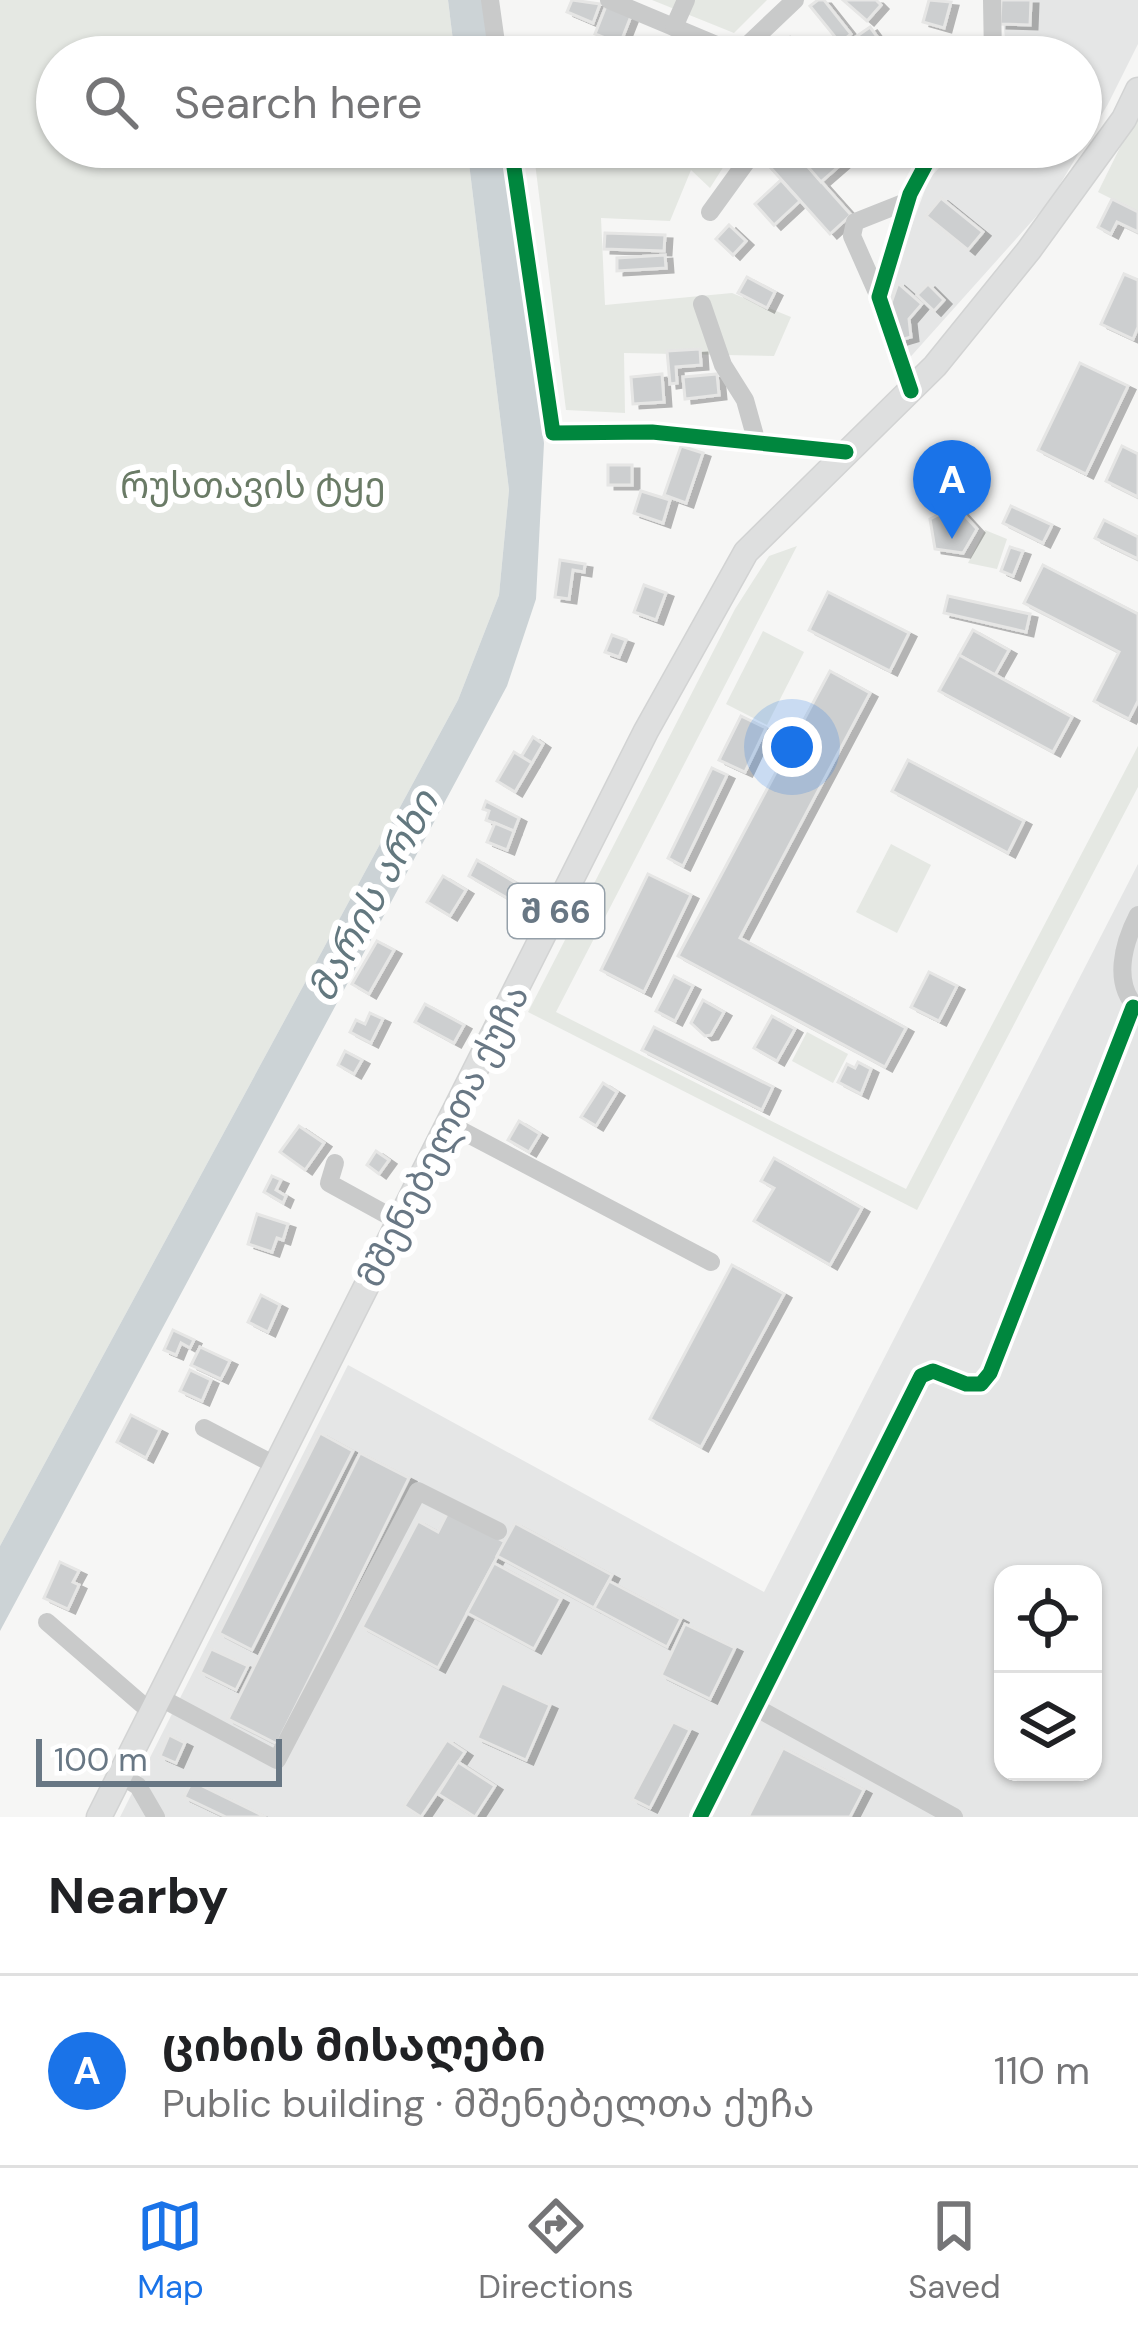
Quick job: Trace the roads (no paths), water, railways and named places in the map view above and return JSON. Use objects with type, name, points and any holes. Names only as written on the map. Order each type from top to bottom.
[{"type":"main road","name":"მშენებელთა ქუჩა","points":[[1102,149],[1138,90]]},
{"type":"main road","name":"მშენებელთა ქუჩა","points":[[99,1817],[646,731],[746,552],[911,391],[1029,250],[1088,168]]},
{"type":"street","points":[[490,0],[495,36]]},
{"type":"street","points":[[609,0],[695,36]]},
{"type":"street","points":[[674,27],[686,0]]},
{"type":"street","points":[[759,36],[795,0]]},
{"type":"street","points":[[992,0],[993,36]]},
{"type":"street","points":[[514,168],[553,433],[652,432],[846,452]]},
{"type":"street","points":[[710,212],[742,168]]},
{"type":"street","points":[[879,296],[908,201],[924,168]]},
{"type":"street","points":[[908,201],[856,222],[852,236],[879,296],[911,391]]},
{"type":"street","points":[[702,304],[724,365],[745,400],[757,443]]},
{"type":"street","points":[[700,1817],[921,1376],[944,1372],[966,1384],[981,1384],[991,1373],[1136,1008],[1123,974],[1123,951],[1138,915]]},
{"type":"street","points":[[449,1124],[711,1262]]},
{"type":"street","points":[[335,1163],[328,1183],[400,1222]]},
{"type":"street","points":[[204,1428],[277,1466]]},
{"type":"street","points":[[46,1622],[156,1705],[278,1760],[418,1491],[498,1532]]},
{"type":"street","points":[[755,1707],[954,1817]]},
{"type":"street","points":[[120,1775],[138,1786],[156,1817]]},
{"type":"water","points":[[448,0],[482,0],[487,36],[452,36]]},
{"type":"water","name":"მარის არხი","points":[[470,168],[505,168],[544,443],[536,599],[507,686],[0,1631],[0,1546],[458,700],[499,595],[509,490]]},
{"type":"place","name":"ციხის მისაღები","points":[[952,539]]},
{"type":"park label","name":"რუსთავის ტყე","points":[[253,485]]}]
